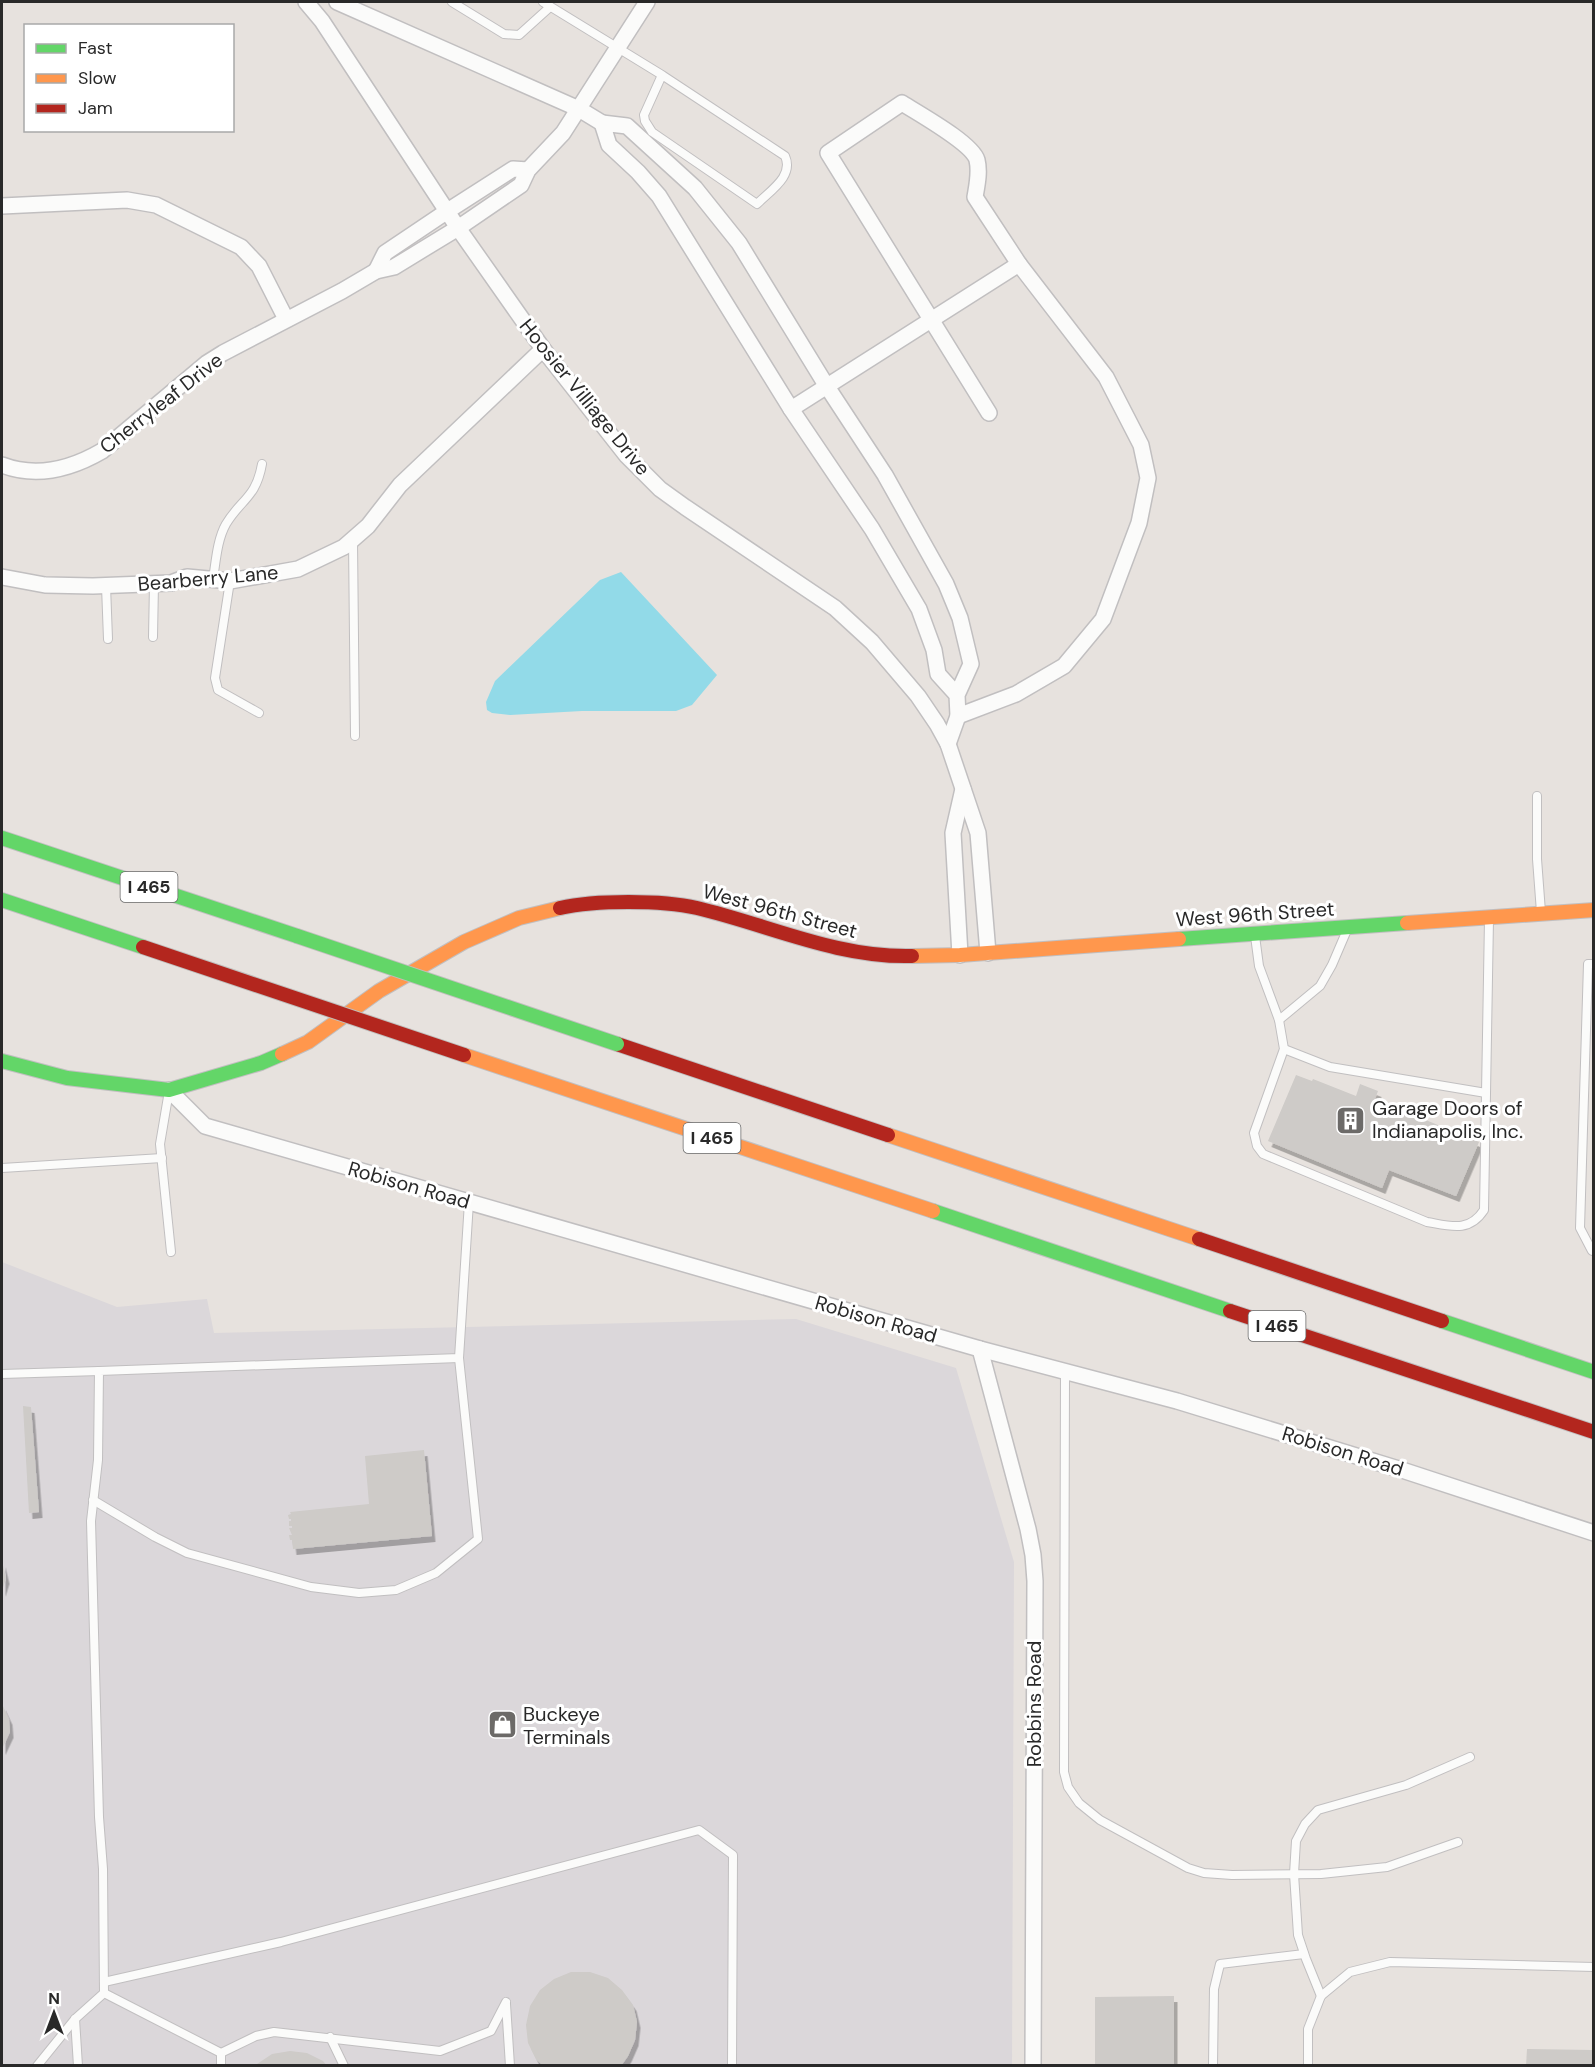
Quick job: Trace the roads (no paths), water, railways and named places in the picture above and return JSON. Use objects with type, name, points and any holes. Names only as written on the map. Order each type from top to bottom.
[{"type":"main road","name":"I 465","points":[[2,838],[1593,1372]]},
{"type":"main road","name":"I 465","points":[[2,900],[1593,1432]]},
{"type":"main road","name":"West 96th Street","points":[[2,1061],[67,1078],[169,1090],[261,1064],[308,1042],[380,991],[464,942],[519,918],[569,906],[634,902],[696,908],[829,947],[888,957],[960,956],[1593,910]]},
{"type":"street","name":"Hoosier Villiage Drive","points":[[306,2],[322,21],[446,212],[543,349],[627,456],[660,489],[836,608],[872,642],[918,696],[938,724],[948,744],[978,833],[988,953]]},
{"type":"street","points":[[337,2],[579,109],[602,123],[627,126],[695,188],[739,243],[826,385],[885,475],[946,584],[960,618],[971,664],[957,694],[958,716],[948,744]]},
{"type":"street","name":"Cherryleaf Drive","points":[[2,465],[28,471],[43,471],[71,466],[86,460],[102,451],[207,363],[376,271],[394,267],[458,228],[521,185],[528,170],[556,141],[579,109],[647,2]]},
{"type":"street","points":[[958,716],[1016,694],[1064,666],[1103,619],[1138,523],[1148,478],[1141,445],[1106,377],[1019,264],[975,197],[979,173],[977,157],[966,145],[902,103],[828,153],[989,413]]},
{"type":"street","points":[[602,123],[609,145],[638,172],[659,196],[792,408],[872,530],[920,609],[934,650],[938,674],[957,694]]},
{"type":"street","name":"Cherryleaf Drive","points":[[376,271],[385,253],[446,212],[513,169],[528,170]]},
{"type":"street","points":[[2,206],[127,200],[156,205],[242,247],[259,266],[286,319]]},
{"type":"street","points":[[792,408],[1019,264]]},
{"type":"street","name":"Bearberry Lane","points":[[2,577],[45,585],[105,586],[171,583],[187,577],[230,581],[298,569],[344,547],[368,526],[399,485],[543,349]]},
{"type":"street","points":[[960,956],[953,833],[963,789]]},
{"type":"street","name":"Robison Road","points":[[169,1090],[206,1126],[980,1349],[1167,1398],[1448,1484],[1593,1533]]},
{"type":"street","name":"Robbins Road","points":[[980,1349],[1028,1529],[1035,1581],[1033,2066]]},
{"type":"lane","points":[[452,2],[504,34],[519,35],[547,4],[662,75],[785,156],[789,164],[787,173],[757,204],[652,132],[644,115],[662,75]]},
{"type":"lane","points":[[213,579],[222,533],[232,516],[254,491],[262,464]]},
{"type":"lane","points":[[353,539],[355,736]]},
{"type":"lane","points":[[230,581],[215,678],[218,690],[259,713]]},
{"type":"lane","points":[[153,638],[154,584]]},
{"type":"lane","points":[[105,586],[108,639]]},
{"type":"lane","points":[[1537,796],[1537,859],[1541,914]]},
{"type":"lane","points":[[1255,934],[1259,966],[1279,1020],[1284,1049],[1254,1133],[1257,1146],[1263,1154],[1427,1222],[1456,1227],[1469,1225],[1478,1219],[1484,1210],[1489,918]]},
{"type":"lane","points":[[1279,1020],[1320,986],[1332,965],[1348,927]]},
{"type":"lane","points":[[1593,964],[1588,964],[1580,1228],[1593,1251]]},
{"type":"lane","points":[[1284,1049],[1330,1067],[1486,1093]]},
{"type":"lane","points":[[169,1090],[160,1144],[171,1252]]},
{"type":"lane","points":[[2,1168],[162,1158]]},
{"type":"lane","points":[[93,1500],[187,1553],[311,1587],[359,1593],[396,1590],[436,1572],[478,1539],[459,1358],[469,1202]]},
{"type":"lane","points":[[2,1374],[459,1358]]},
{"type":"lane","points":[[37,2066],[75,2019],[104,1994],[103,1869],[99,1817],[91,1521],[98,1460],[99,1371]]},
{"type":"lane","points":[[1065,1371],[1064,1772],[1068,1787],[1079,1803],[1100,1820],[1188,1868],[1204,1873],[1321,1874],[1387,1867],[1458,1842]]},
{"type":"lane","points":[[1321,1996],[1298,1935],[1294,1874],[1296,1841],[1305,1824],[1318,1810],[1406,1785],[1470,1757]]},
{"type":"lane","points":[[104,1982],[281,1942],[699,1830],[733,1855],[732,2066]]},
{"type":"lane","points":[[1213,2066],[1214,1989],[1220,1964],[1304,1954]]},
{"type":"lane","points":[[1308,2066],[1308,2029],[1321,1996],[1350,1972],[1390,1962],[1593,1967]]},
{"type":"lane","points":[[104,1994],[221,2053]]},
{"type":"lane","points":[[221,2053],[256,2036],[274,2032],[440,2050],[491,2031],[506,2002],[510,2066]]},
{"type":"lane","points":[[75,2019],[78,2066]]},
{"type":"lane","points":[[330,2037],[344,2066]]},
{"type":"lane","points":[[221,2053],[221,2066]]},
{"type":"water","points":[[621,572],[717,675],[692,705],[676,711],[582,711],[510,715],[492,713],[487,710],[486,702],[495,681],[600,580]]},
{"type":"place","name":"Garage Doors of Indianapolis, Inc.","points":[[1351,1120]]},
{"type":"place","name":"Buckeye Terminals","points":[[502,1725]]}]
